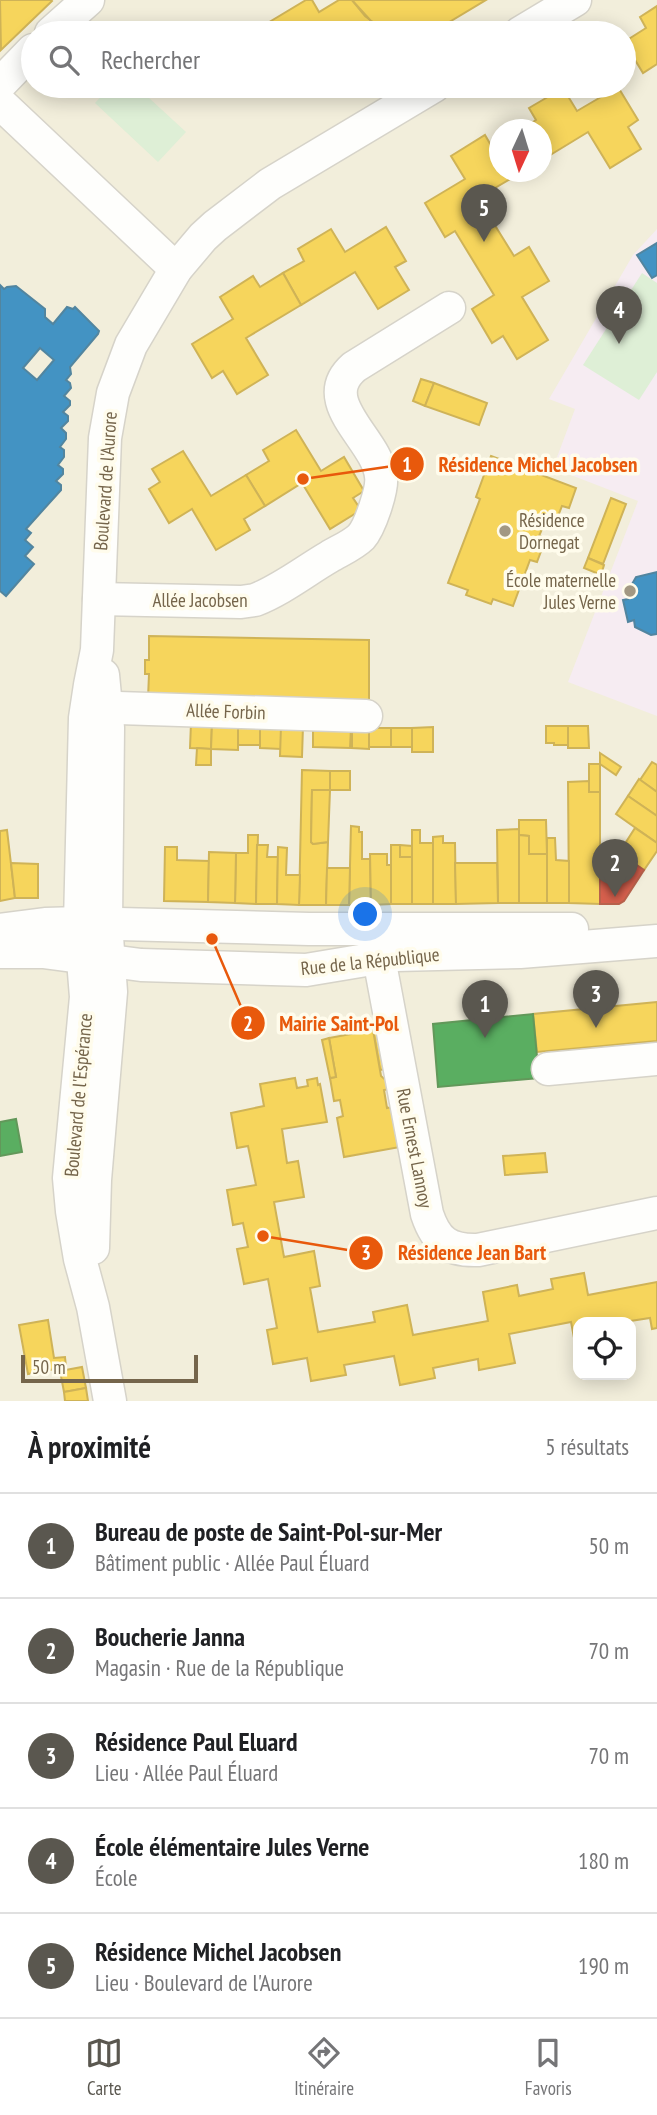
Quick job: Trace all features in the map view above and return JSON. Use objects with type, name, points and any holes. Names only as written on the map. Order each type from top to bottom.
[{"type":"street","points":[[64,21],[88,0]]},
{"type":"street","points":[[540,21],[575,0]]},
{"type":"street","points":[[0,84],[21,62]]},
{"type":"street","name":"Boulevard de l'Aurore","points":[[94,941],[102,474],[113,393],[131,345],[176,269],[203,237],[258,193],[413,98]]},
{"type":"street","points":[[0,103],[176,269]]},
{"type":"street","name":"Allée Jacobsen","points":[[99,599],[255,600],[361,537],[368,526],[379,492],[381,472],[344,407],[341,384],[354,367],[449,308]]},
{"type":"street","name":"Allée Forbin","points":[[97,707],[366,716]]},
{"type":"street","name":"Rue de la République","points":[[6,937],[45,924],[94,941],[141,965],[306,970],[430,953],[520,952],[657,941]]},
{"type":"street","name":"Rue de la République","points":[[94,941],[322,929],[601,929],[657,925]]},
{"type":"street","name":"Boulevard de l'Espérance","points":[[94,941],[111,1007],[93,1228],[93,1307],[110,1401]]},
{"type":"street","name":"Rue Ernest Lannoy","points":[[379,958],[427,1213],[443,1242],[460,1250],[478,1250],[657,1213]]},
{"type":"street","points":[[548,1069],[657,1059]]},
{"type":"shaded area","points":[[0,0],[657,0],[657,1401],[0,1401]]},
{"type":"shaded area","points":[[657,229],[657,716],[568,682],[638,501],[553,468],[575,409],[549,399],[633,255]]},
{"type":"green space","points":[[100,98],[149,98],[186,132],[158,162],[95,103]]},
{"type":"green space","points":[[642,273],[657,283],[657,372],[639,400],[583,365]]},
{"type":"building: Logements","points":[[0,0],[52,1],[31,21],[21,21],[21,31],[1,50]]},
{"type":"building: Logements","points":[[306,0],[312,0],[319,12],[339,0],[352,0],[372,21],[271,21]]},
{"type":"building: Logements","points":[[352,0],[486,0],[451,21],[371,21]]},
{"type":"building: Logements","points":[[657,6],[657,64],[643,73],[636,62],[636,34],[646,28],[640,17]]},
{"type":"building: Logements","points":[[546,98],[569,98],[577,111],[599,98],[625,98],[638,120],[628,127],[641,149],[610,168],[588,132],[552,154],[552,119],[535,119],[529,108]]},
{"type":"building: Logements","points":[[485,135],[489,142],[489,182],[505,182],[478,198],[514,256],[529,247],[549,281],[522,297],[548,340],[517,359],[503,336],[492,343],[472,309],[494,295],[455,231],[445,237],[425,203],[465,179],[451,156]]},
{"type":"building: Logements","points":[[386,227],[406,261],[395,267],[409,290],[378,309],[355,272],[301,305],[283,273],[304,261],[298,249],[331,229],[345,252]]},
{"type":"building: Logements","points":[[283,273],[301,305],[246,338],[268,375],[237,394],[223,371],[212,378],[192,344],[233,319],[220,297],[253,276],[260,287]]},
{"type":"building: Logements","points":[[421,379],[434,383],[425,406],[413,401]]},
{"type":"building: Logements","points":[[434,383],[487,403],[479,425],[425,406]]},
{"type":"building: Logements","points":[[296,430],[321,471],[344,457],[364,491],[353,498],[361,510],[330,529],[302,483],[265,506],[246,475],[269,461],[263,450]]},
{"type":"building: Logements","points":[[183,451],[211,496],[246,475],[265,506],[244,519],[250,530],[216,550],[192,509],[169,523],[149,489],[160,482],[152,469]]},
{"type":"building: Logements","name":"Résidence Dornegat","points":[[491,456],[576,488],[569,508],[562,506],[554,526],[545,522],[539,536],[546,538],[537,562],[530,560],[513,606],[493,599],[491,604],[466,595],[468,590],[448,583],[480,499],[476,497]]},
{"type":"building: Logements","points":[[611,498],[626,504],[603,564],[588,558]]},
{"type":"building: Logements","points":[[588,558],[604,565],[601,575],[584,568]]},
{"type":"building: Logements","points":[[149,636],[369,640],[369,703],[148,698],[149,674],[145,674],[145,660],[149,660]]},
{"type":"building: Logements","points":[[191,723],[212,724],[211,749],[190,748]]},
{"type":"building: Logements","points":[[212,724],[238,724],[238,750],[211,749]]},
{"type":"building: Logements","points":[[238,724],[260,725],[260,745],[238,745]]},
{"type":"building: Logements","points":[[260,725],[281,726],[281,749],[260,748]]},
{"type":"building: Logements","points":[[281,726],[303,726],[302,757],[280,756]]},
{"type":"building: Logements","points":[[546,726],[568,726],[568,745],[546,743]]},
{"type":"building: Logements","points":[[568,726],[588,726],[589,748],[568,748]]},
{"type":"building: Logements","points":[[313,727],[351,728],[350,748],[313,747]]},
{"type":"building: Logements","points":[[433,727],[433,752],[412,752],[412,728]]},
{"type":"building: Logements","points":[[352,728],[369,728],[369,749],[352,748]]},
{"type":"building: Logements","points":[[369,728],[391,728],[391,747],[369,747]]},
{"type":"building: Logements","points":[[391,728],[412,728],[412,747],[391,747]]},
{"type":"building: Logements","points":[[197,748],[211,749],[211,765],[196,765]]},
{"type":"building: Logements","points":[[600,753],[621,767],[616,775],[600,764]]},
{"type":"building: Logements","points":[[652,762],[657,765],[657,792],[640,780]]},
{"type":"building: Logements","points":[[589,764],[600,764],[600,792],[589,792]]},
{"type":"building: Logements","points":[[302,770],[330,771],[330,790],[312,790],[311,842],[328,842],[326,905],[299,905]]},
{"type":"building: Logements","points":[[330,771],[350,771],[350,790],[330,790]]},
{"type":"building: Logements","points":[[639,779],[657,792],[657,816],[628,796]]},
{"type":"building: Logements","points":[[589,781],[589,792],[600,792],[600,904],[569,903],[568,782]]},
{"type":"building: Logements","points":[[312,790],[330,790],[328,842],[311,842]]},
{"type":"building: Logements","points":[[628,796],[657,816],[657,843],[616,814]]},
{"type":"building: Logements","points":[[519,820],[546,820],[547,854],[529,854],[529,836],[519,835]]},
{"type":"building: Logements","points":[[351,826],[359,827],[359,832],[362,832],[362,859],[370,859],[371,905],[349,905]]},
{"type":"building: Logements","points":[[635,828],[657,843],[657,851],[644,870],[619,853]]},
{"type":"building: Logements","points":[[519,829],[519,903],[498,903],[497,830]]},
{"type":"building: Logements","points":[[7,830],[15,898],[0,901],[0,831]]},
{"type":"building: Logements","points":[[412,830],[420,830],[420,843],[433,843],[433,904],[412,904]]},
{"type":"building: Logements","points":[[248,835],[258,835],[256,904],[235,903],[236,853],[248,853]]},
{"type":"building: Logements","points":[[519,835],[529,836],[529,854],[547,854],[547,903],[519,903]]},
{"type":"building: Logements","points":[[443,836],[443,843],[455,843],[456,904],[433,904],[433,837]]},
{"type":"building: Logements","points":[[547,838],[555,838],[556,860],[569,861],[569,903],[547,903]]},
{"type":"building: Logements","points":[[257,845],[268,845],[267,857],[278,857],[277,904],[256,904]]},
{"type":"building: Logements","points":[[391,845],[400,845],[400,857],[412,857],[412,904],[391,904]]},
{"type":"building: Logements","points":[[400,845],[412,846],[412,857],[400,857]]},
{"type":"building: Logements","points":[[165,847],[177,847],[177,860],[209,861],[208,902],[164,901]]},
{"type":"building: Logements","points":[[278,847],[287,848],[286,875],[300,875],[299,905],[277,904]]},
{"type":"building: Logements","points":[[209,852],[236,853],[235,903],[208,902]]},
{"type":"building: Logements","points":[[370,854],[387,854],[387,865],[391,865],[391,904],[371,905]]},
{"type":"building: Logements","points":[[11,863],[38,864],[38,898],[15,898]]},
{"type":"building: Logements","points":[[455,863],[497,863],[498,903],[456,904]]},
{"type":"building: Logements","points":[[327,868],[350,868],[349,905],[326,905]]},
{"type":"building: Logements","points":[[657,1002],[657,1041],[537,1052],[533,1014]]},
{"type":"building: Logements","points":[[378,1029],[385,1069],[380,1070],[373,1030]]},
{"type":"building: Logements","points":[[373,1030],[381,1076],[388,1082],[390,1089],[384,1090],[387,1108],[393,1107],[400,1147],[344,1157],[337,1118],[343,1116],[340,1100],[334,1101],[330,1078],[336,1077],[329,1038]]},
{"type":"building: Logements","points":[[329,1038],[336,1077],[330,1078],[322,1040]]},
{"type":"building: Logements","points":[[295,1078],[297,1088],[308,1086],[307,1080],[317,1078],[318,1085],[320,1084],[327,1122],[282,1129],[287,1163],[298,1161],[304,1197],[274,1202],[284,1257],[314,1251],[320,1286],[310,1288],[318,1332],[375,1322],[373,1312],[407,1305],[413,1335],[488,1321],[483,1292],[517,1285],[519,1296],[553,1289],[551,1279],[584,1273],[588,1295],[657,1282],[657,1328],[652,1329],[650,1318],[636,1320],[636,1317],[573,1317],[573,1332],[571,1322],[509,1334],[515,1363],[479,1370],[478,1359],[433,1368],[435,1378],[400,1385],[394,1356],[344,1365],[346,1375],[311,1381],[307,1358],[273,1364],[267,1330],[277,1328],[268,1279],[244,1284],[237,1249],[248,1247],[243,1223],[233,1225],[227,1190],[256,1185],[248,1146],[237,1148],[231,1113],[264,1106],[260,1084]]},
{"type":"building: Logements","points":[[545,1153],[547,1172],[505,1175],[503,1156]]},
{"type":"building: Logements","points":[[48,1320],[54,1358],[65,1357],[66,1367],[28,1374],[19,1325]]},
{"type":"building: Logements","points":[[82,1367],[86,1388],[64,1392],[60,1371]]},
{"type":"building: Logements","points":[[86,1388],[88,1401],[65,1401],[64,1392]]},
{"type":"building: Commerces","points":[[619,853],[644,870],[624,901],[619,904],[600,904],[600,871],[606,871]]},
{"type":"building: Écoles","points":[[657,243],[657,275],[652,278],[637,255]]},
{"type":"building: Écoles","points":[[0,285],[4,289],[16,286],[45,309],[45,317],[53,324],[67,307],[75,307],[99,331],[70,367],[71,374],[66,380],[71,388],[64,396],[70,401],[70,405],[63,412],[68,416],[68,421],[61,428],[66,433],[66,439],[60,447],[64,450],[64,457],[58,465],[63,469],[63,474],[56,481],[61,485],[61,490],[26,529],[31,533],[25,540],[33,547],[25,556],[34,564],[6,596],[0,591]],"holes":[[[40,348],[54,360],[37,380],[23,368]]]},
{"type":"building: Écoles","points":[[657,572],[657,634],[651,635],[635,627],[634,620],[628,622],[623,600],[628,599],[627,593],[636,577]]},
{"type":"building: Public","points":[[533,1014],[539,1078],[438,1087],[433,1024]]},
{"type":"building: Public","points":[[16,1119],[22,1152],[0,1156],[0,1122]]},
{"type":"place","name":"Résidence Michel Jacobsen","points":[[484,242]]},
{"type":"place","name":"École élémentaire Jules Verne","points":[[619,344]]},
{"type":"place","name":"Résidence Michel Jacobsen","points":[[303,479]]},
{"type":"place","name":"Résidence Dornegat","points":[[505,531]]},
{"type":"place","name":"École maternelle Jules Verne","points":[[630,591]]},
{"type":"place","name":"Boucherie Janna","points":[[615,897]]},
{"type":"place","name":"Mairie Saint-Pol","points":[[212,939]]},
{"type":"place","name":"Résidence Paul Eluard","points":[[596,1028]]},
{"type":"place","name":"Bureau de poste de Saint-Pol-sur-Mer","points":[[485,1038]]},
{"type":"place","name":"Résidence Jean Bart","points":[[263,1236]]}]
